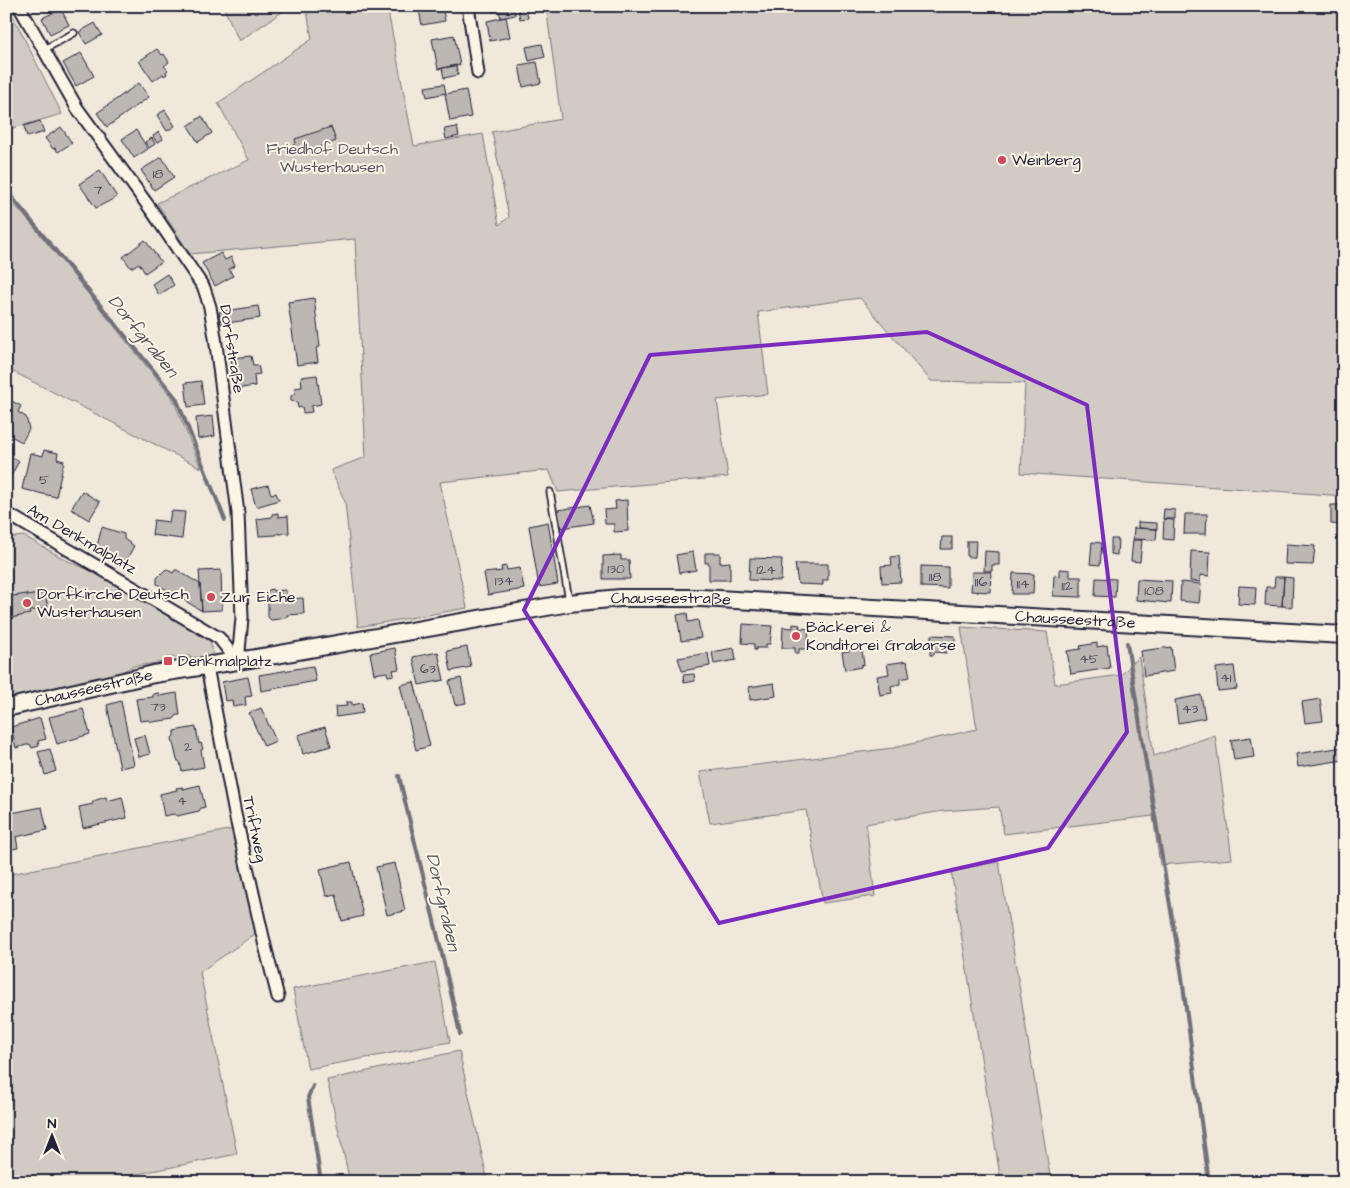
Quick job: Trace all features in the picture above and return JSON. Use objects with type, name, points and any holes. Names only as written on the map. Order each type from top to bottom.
[{"type":"main road","name":"Chausseestraße","points":[[6,708],[154,674],[238,662],[569,603],[620,598],[701,598],[1344,635]]},
{"type":"street","name":"Dorfstraße","points":[[19,6],[77,108],[152,211],[204,288],[210,307],[238,513],[242,618],[238,662]]},
{"type":"street","points":[[468,6],[478,72]]},
{"type":"street","name":"Am Denkmalplatz","points":[[6,514],[219,638],[238,662]]},
{"type":"street","name":"Triftweg","points":[[207,667],[237,824],[278,997]]},
{"type":"lane","points":[[44,50],[74,33]]},
{"type":"lane","points":[[550,492],[569,603]]},
{"type":"highlighted area","points":[[927,332],[1087,405],[1127,732],[1048,848],[719,923],[524,610],[650,355]]},
{"type":"green space","points":[[6,6],[8,6],[62,114],[6,130]]},
{"type":"green space","points":[[223,6],[291,6],[239,41]]},
{"type":"green space","name":"Friedhof Deutsch Wusterhausen","points":[[306,6],[387,6],[414,146],[483,134],[499,225],[509,217],[492,132],[561,119],[546,6],[1344,6],[1344,496],[1021,473],[1025,383],[931,381],[860,298],[758,312],[768,394],[717,400],[728,477],[558,492],[549,470],[440,482],[467,608],[358,627],[345,502],[331,470],[366,457],[355,239],[190,254],[157,203],[249,160],[218,103],[312,39]]},
{"type":"green space","points":[[6,195],[40,234],[173,399],[201,468],[6,368]]},
{"type":"green space","points":[[24,536],[66,560],[98,574],[210,641],[213,653],[207,658],[190,660],[190,656],[165,658],[165,662],[134,666],[119,673],[6,700],[6,538]]},
{"type":"green space","points":[[961,627],[1047,632],[1055,684],[1121,675],[1139,657],[1154,756],[1215,735],[1232,859],[1160,865],[1153,816],[1004,834],[999,807],[943,811],[866,824],[875,896],[823,903],[806,810],[710,823],[700,772],[893,748],[977,729]]},
{"type":"green space","points":[[233,829],[258,932],[200,972],[237,1154],[97,1182],[6,1182],[6,875]]},
{"type":"green space","points":[[999,862],[1051,1182],[1001,1182],[951,870]]},
{"type":"green space","points":[[435,962],[450,1042],[308,1069],[293,989]]},
{"type":"green space","points":[[459,1051],[488,1182],[350,1182],[327,1080]]},
{"type":"building","points":[[418,6],[442,6],[445,21],[422,25]]},
{"type":"building","points":[[491,6],[509,6],[510,9],[492,12]]},
{"type":"building","points":[[526,8],[528,18],[520,19],[518,9]]},
{"type":"building","points":[[61,9],[69,25],[50,34],[42,18]]},
{"type":"building","points":[[514,9],[515,15],[501,18],[499,11]]},
{"type":"building","points":[[506,17],[510,37],[490,41],[487,21]]},
{"type":"building","points":[[95,23],[102,35],[86,44],[79,32]]},
{"type":"building","points":[[454,35],[460,65],[438,69],[432,39]]},
{"type":"building","points":[[542,44],[545,57],[529,61],[526,47]]},
{"type":"building","points":[[157,49],[162,55],[164,54],[169,62],[164,66],[168,70],[167,74],[164,76],[163,74],[153,81],[139,61]]},
{"type":"building","points":[[81,53],[94,76],[76,86],[63,63]]},
{"type":"building","points":[[537,62],[541,83],[523,87],[519,65]]},
{"type":"building","points":[[456,65],[458,75],[444,78],[442,68]]},
{"type":"building","points":[[139,83],[149,97],[107,127],[97,113]]},
{"type":"building","points":[[444,84],[446,93],[427,97],[425,87]]},
{"type":"building","points":[[466,90],[471,117],[450,121],[445,94]]},
{"type":"building","points":[[165,110],[175,126],[167,131],[157,115]]},
{"type":"building","points":[[202,116],[212,133],[198,142],[188,126]]},
{"type":"building","points":[[40,121],[44,132],[27,137],[24,126]]},
{"type":"building","points":[[61,127],[72,143],[58,152],[55,148],[53,149],[45,138]]},
{"type":"building","points":[[331,127],[336,141],[300,154],[299,151],[295,152],[293,145],[296,143],[295,139]]},
{"type":"building","points":[[457,127],[459,136],[446,139],[444,129]]},
{"type":"building","points":[[136,130],[148,149],[134,158],[122,139]]},
{"type":"building","points":[[159,132],[163,139],[157,143],[153,136]]},
{"type":"building","points":[[152,138],[155,144],[149,148],[145,142]]},
{"type":"building","points":[[162,157],[174,177],[154,190],[141,170]]},
{"type":"building","points":[[100,170],[117,197],[96,208],[79,184]]},
{"type":"building","points":[[145,240],[161,262],[145,273],[139,263],[131,268],[123,257]]},
{"type":"building","points":[[221,253],[225,260],[231,257],[235,266],[229,269],[233,276],[215,286],[202,263]]},
{"type":"building","points":[[167,274],[174,285],[159,295],[152,284]]},
{"type":"building","points":[[314,298],[320,347],[316,348],[318,362],[297,365],[288,302]]},
{"type":"building","points":[[258,306],[260,318],[221,324],[219,312]]},
{"type":"building","points":[[251,356],[253,365],[258,365],[260,374],[254,375],[255,386],[235,389],[231,358]]},
{"type":"building","points":[[317,375],[321,404],[311,406],[312,412],[303,413],[302,407],[298,408],[297,402],[291,401],[291,396],[295,393],[294,388],[302,387],[301,377]]},
{"type":"building","points":[[201,381],[204,405],[188,407],[185,383]]},
{"type":"building","points":[[8,399],[21,406],[18,412],[26,417],[29,429],[22,442],[9,435],[6,439],[6,402]]},
{"type":"building","points":[[213,416],[215,436],[198,439],[196,418]]},
{"type":"building","points":[[44,450],[58,453],[57,459],[64,461],[56,497],[22,489],[30,453],[43,456]]},
{"type":"building","points":[[6,455],[19,461],[6,485]]},
{"type":"building","points":[[268,485],[271,494],[276,493],[279,500],[256,507],[251,489]]},
{"type":"building","points":[[82,491],[100,502],[89,520],[71,509]]},
{"type":"building","points":[[627,500],[628,531],[614,532],[614,524],[605,524],[604,510],[616,509],[615,501]]},
{"type":"building","points":[[590,505],[594,523],[561,528],[558,510]]},
{"type":"building","points":[[1331,505],[1344,505],[1344,525],[1331,524]]},
{"type":"building","points":[[1164,509],[1175,510],[1175,519],[1163,519]]},
{"type":"building","points":[[171,511],[185,512],[182,539],[152,535],[154,520],[169,522]]},
{"type":"building","points":[[278,513],[278,517],[288,516],[289,533],[259,536],[257,519],[272,517],[272,514]]},
{"type":"building","points":[[1185,514],[1207,514],[1206,534],[1184,534]]},
{"type":"building","points":[[1164,519],[1174,520],[1173,540],[1163,539]]},
{"type":"building","points":[[548,522],[558,584],[539,587],[529,526]]},
{"type":"building","points":[[1138,522],[1157,523],[1157,529],[1138,528]]},
{"type":"building","points":[[102,527],[124,534],[124,539],[134,546],[124,564],[105,552],[104,554],[96,550]]},
{"type":"building","points":[[1134,528],[1157,529],[1156,540],[1133,539]]},
{"type":"building","points":[[942,537],[952,537],[952,549],[941,549]]},
{"type":"building","points":[[1111,539],[1118,539],[1117,555],[1111,554]]},
{"type":"building","points":[[1133,540],[1142,540],[1140,562],[1131,561]]},
{"type":"building","points":[[967,541],[976,541],[975,557],[967,557]]},
{"type":"building","points":[[1092,542],[1102,543],[1100,565],[1090,564]]},
{"type":"building","points":[[1286,544],[1315,546],[1313,565],[1285,564]]},
{"type":"building","points":[[985,551],[999,552],[999,565],[992,565],[992,571],[984,571]]},
{"type":"building","points":[[1191,551],[1210,552],[1209,576],[1200,575],[1200,582],[1190,581]]},
{"type":"building","points":[[693,552],[696,570],[679,573],[676,555]]},
{"type":"building","points":[[705,553],[720,553],[720,563],[730,562],[730,580],[709,580],[709,563],[705,563]]},
{"type":"building","points":[[621,555],[621,560],[629,560],[630,579],[603,579],[603,556]]},
{"type":"building","points":[[899,556],[901,582],[882,583],[881,566],[892,565],[891,557]]},
{"type":"building","points":[[750,558],[782,559],[781,581],[749,580]]},
{"type":"building","points":[[795,564],[828,564],[828,580],[823,580],[823,585],[798,584]]},
{"type":"building","points":[[506,566],[507,570],[520,568],[524,589],[488,595],[484,573],[502,571],[501,567]]},
{"type":"building","points":[[921,566],[948,567],[948,588],[921,587]]},
{"type":"building","points":[[166,569],[173,573],[177,570],[200,584],[202,611],[157,584],[157,578]]},
{"type":"building","points":[[1060,569],[1070,570],[1070,577],[1081,577],[1081,597],[1053,596],[1054,575],[1060,576]]},
{"type":"building","name":"Zur Eiche","points":[[221,570],[222,610],[202,611],[199,571]]},
{"type":"building","points":[[972,572],[991,572],[990,592],[971,591]]},
{"type":"building","points":[[1013,573],[1034,574],[1033,594],[1012,594]]},
{"type":"building","points":[[1275,577],[1284,577],[1282,606],[1265,605],[1266,587],[1274,587]]},
{"type":"building","points":[[1284,577],[1293,578],[1292,607],[1282,606]]},
{"type":"building","points":[[1096,578],[1116,579],[1115,597],[1095,596]]},
{"type":"building","points":[[1137,579],[1172,581],[1171,603],[1136,600]]},
{"type":"building","points":[[1181,582],[1201,584],[1199,603],[1180,601]]},
{"type":"building","points":[[1239,586],[1256,587],[1255,605],[1238,604]]},
{"type":"building","points":[[272,589],[273,591],[286,590],[286,599],[303,598],[304,614],[287,615],[287,618],[271,620],[268,617],[268,597],[266,593]]},
{"type":"building","name":"Dorfkirche Deutsch Wusterhausen","points":[[45,593],[48,608],[29,611],[30,614],[6,619],[6,597]]},
{"type":"building","points":[[687,613],[688,622],[698,620],[701,638],[681,641],[677,615]]},
{"type":"building","points":[[743,624],[772,626],[770,644],[766,644],[766,648],[756,648],[754,650],[754,644],[742,643]]},
{"type":"building","points":[[793,624],[800,625],[799,628],[809,629],[807,649],[799,649],[799,653],[795,653],[795,648],[782,648],[783,627],[793,628]]},
{"type":"building","points":[[931,635],[955,636],[955,650],[946,649],[946,653],[934,652],[934,655],[930,655]]},
{"type":"building","points":[[1097,643],[1097,647],[1107,645],[1110,668],[1071,674],[1067,651],[1081,649],[1080,646]]},
{"type":"building","points":[[467,647],[471,667],[451,671],[447,651]]},
{"type":"building","points":[[1171,647],[1174,671],[1144,676],[1141,651]]},
{"type":"building","points":[[395,648],[399,669],[393,670],[394,675],[388,676],[387,672],[374,674],[370,653]]},
{"type":"building","points":[[734,648],[736,660],[714,664],[712,652]]},
{"type":"building","points":[[859,649],[859,651],[862,651],[864,664],[861,667],[845,670],[842,652]]},
{"type":"building","points":[[438,652],[444,680],[419,685],[413,657]]},
{"type":"building","points":[[708,653],[710,666],[682,671],[678,658]]},
{"type":"building","points":[[907,661],[910,677],[900,679],[900,684],[891,686],[892,693],[880,695],[877,676],[889,674],[887,664]]},
{"type":"building","points":[[313,666],[316,681],[261,691],[259,675]]},
{"type":"building","points":[[1234,666],[1237,689],[1218,691],[1216,668]]},
{"type":"building","points":[[694,674],[695,681],[684,683],[683,675]]},
{"type":"building","points":[[248,677],[252,696],[245,697],[246,705],[233,707],[232,700],[225,701],[222,682]]},
{"type":"building","points":[[461,678],[466,703],[455,705],[449,681]]},
{"type":"building","points":[[414,682],[430,746],[416,750],[400,685]]},
{"type":"building","points":[[774,683],[776,696],[750,700],[749,687]]},
{"type":"building","points":[[159,693],[159,696],[177,693],[180,715],[177,715],[174,719],[152,722],[149,720],[140,721],[136,699],[153,697],[153,694]]},
{"type":"building","points":[[1201,695],[1205,718],[1178,723],[1175,700]]},
{"type":"building","points":[[1320,699],[1323,721],[1305,723],[1302,702]]},
{"type":"building","points":[[121,701],[134,765],[120,768],[107,705]]},
{"type":"building","points":[[346,702],[352,702],[352,705],[362,703],[363,713],[336,717],[335,707],[347,706]]},
{"type":"building","points":[[261,708],[276,741],[264,746],[249,713]]},
{"type":"building","points":[[83,709],[90,734],[57,744],[49,717]]},
{"type":"building","points":[[40,718],[46,739],[38,741],[39,746],[32,748],[30,744],[16,748],[11,727]]},
{"type":"building","points":[[196,727],[199,744],[201,743],[203,749],[201,750],[204,767],[182,771],[180,762],[177,760],[172,738],[174,731]]},
{"type":"building","points":[[325,727],[331,746],[303,754],[298,735]]},
{"type":"building","points":[[145,735],[150,754],[139,757],[134,738]]},
{"type":"building","points":[[1251,737],[1254,757],[1234,760],[1231,740]]},
{"type":"building","points":[[1344,747],[1344,760],[1298,767],[1296,754]]},
{"type":"building","points":[[50,749],[56,771],[45,775],[38,752]]},
{"type":"building","points":[[200,785],[205,807],[199,811],[177,816],[174,814],[164,816],[160,794],[177,790],[176,788],[183,787],[183,789]]},
{"type":"building","points":[[106,797],[107,801],[122,797],[127,818],[83,828],[79,807],[93,804],[93,801]]},
{"type":"building","points":[[42,807],[47,830],[16,837],[18,848],[6,850],[6,814]]},
{"type":"building","points":[[351,862],[363,916],[342,921],[336,894],[326,896],[320,869]]},
{"type":"building","points":[[395,863],[405,911],[387,915],[376,867]]},
{"type":"waterway","name":"Dorfgraben","points":[[6,190],[176,398],[225,520]]},
{"type":"waterway","points":[[1127,643],[1181,970],[1209,1182]]},
{"type":"waterway","name":"Dorfgraben","points":[[399,776],[460,1034]]},
{"type":"waterway","name":"Dorfgraben","points":[[313,1086],[308,1097],[321,1182]]},
{"type":"place","name":"Weinberg","points":[[1002,160]]},
{"type":"place","name":"Zur Eiche","points":[[211,597]]},
{"type":"place","name":"Dorfkirche Deutsch Wusterhausen","points":[[27,603]]},
{"type":"place","name":"Bäckerei & Konditorei Grabarse","points":[[796,636]]},
{"type":"place","name":"Denkmalplatz","points":[[168,661]]}]
